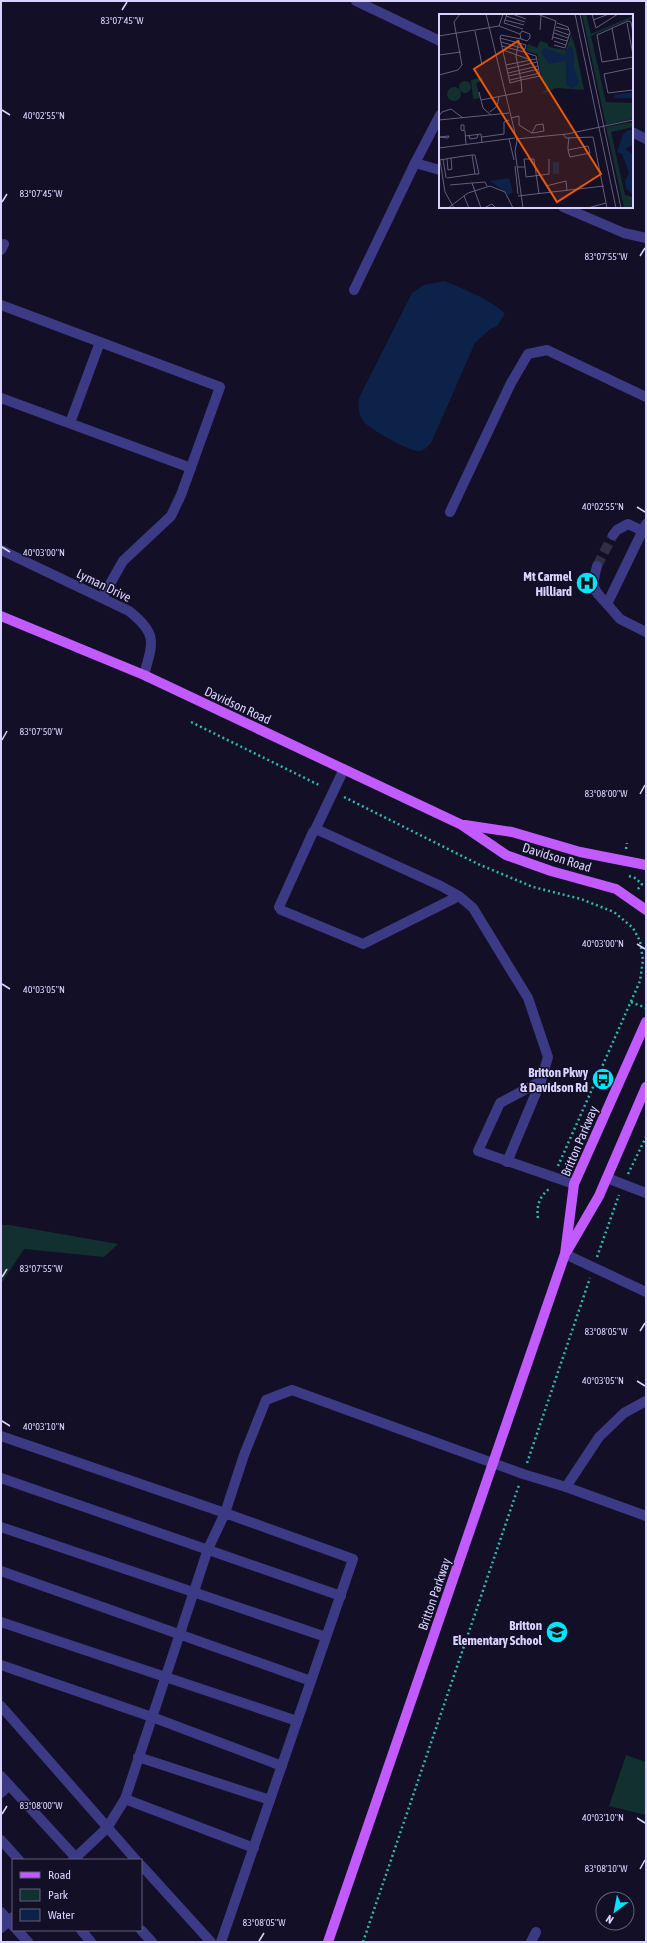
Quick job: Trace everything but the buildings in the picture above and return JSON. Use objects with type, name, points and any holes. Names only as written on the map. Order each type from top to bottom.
[{"type":"main road","name":"Davidson Road","points":[[1,616],[144,675],[344,769],[462,825],[506,855],[551,871],[616,889],[646,910]]},
{"type":"main road","name":"Davidson Road","points":[[462,825],[512,832],[580,852],[646,864]]},
{"type":"main road","name":"Britton Parkway","points":[[565,1254],[574,1184],[646,1022]]},
{"type":"main road","name":"Britton Parkway","points":[[328,1942],[565,1254],[599,1196],[646,1087]]},
{"type":"street","points":[[356,1],[439,41]]},
{"type":"street","points":[[354,290],[415,163],[439,117]]},
{"type":"street","points":[[633,132],[646,139]]},
{"type":"street","points":[[415,163],[439,170]]},
{"type":"street","points":[[565,208],[624,233],[646,238]]},
{"type":"street","points":[[1,305],[220,387],[191,468],[171,516],[123,560],[102,598]]},
{"type":"street","points":[[70,423],[100,342]]},
{"type":"street","points":[[450,512],[511,382],[528,354],[547,350],[646,397]]},
{"type":"street","points":[[1,398],[191,468]]},
{"type":"street","points":[[607,604],[645,528],[628,524],[617,530],[613,535]]},
{"type":"street","name":"Lyman Drive","points":[[1,550],[129,611],[144,623],[150,632],[151,648],[144,675]]},
{"type":"street","points":[[597,566],[592,583],[596,592],[620,618],[646,632]]},
{"type":"street","points":[[344,769],[279,906],[281,910],[363,944],[459,896]]},
{"type":"street","points":[[316,830],[434,882],[459,896],[473,908],[528,998],[548,1057],[541,1081],[507,1162]]},
{"type":"street","points":[[541,1081],[500,1103],[478,1150],[507,1162],[574,1184]]},
{"type":"street","points":[[607,1178],[646,1193]]},
{"type":"street","points":[[565,1254],[646,1292]]},
{"type":"street","points":[[1,1776],[76,1859],[107,1828],[125,1799],[208,1549],[225,1513],[244,1455],[266,1400],[292,1390],[492,1463],[566,1487],[646,1516]]},
{"type":"street","points":[[566,1487],[599,1437],[624,1413],[646,1401]]},
{"type":"street","points":[[1,1436],[225,1513],[353,1559],[221,1942]]},
{"type":"street","points":[[1,1478],[341,1596]]},
{"type":"street","points":[[1,1527],[326,1637]]},
{"type":"street","points":[[1,1571],[311,1681]]},
{"type":"street","points":[[1,1622],[297,1721]]},
{"type":"street","points":[[1,1665],[152,1717],[282,1766]]},
{"type":"street","points":[[1,1706],[135,1859]]},
{"type":"street","points":[[138,1757],[270,1800]]},
{"type":"street","points":[[1,1794],[9,1785]]},
{"type":"street","points":[[125,1799],[254,1848]]},
{"type":"street","points":[[1,1840],[18,1859]]},
{"type":"street","points":[[142,1866],[211,1942]]},
{"type":"street","points":[[1,1912],[9,1923]]},
{"type":"street","points":[[18,1931],[28,1942]]},
{"type":"street","points":[[82,1931],[91,1942]]},
{"type":"street","points":[[142,1931],[152,1942]]},
{"type":"street","points":[[530,1942],[536,1932]]},
{"type":"path","points":[[631,1002],[646,1008]]},
{"type":"path","points":[[363,1942],[593,1268],[624,1185],[646,1137]]},
{"type":"green space","points":[[1,1225],[10,1225],[118,1244],[104,1257],[24,1249],[1,1284]]},
{"type":"green space","points":[[626,1755],[646,1762],[646,1815],[609,1806]]},
{"type":"water","points":[[444,281],[486,300],[505,314],[497,326],[490,329],[475,343],[431,443],[423,450],[419,451],[407,448],[390,440],[364,422],[359,410],[359,398],[412,293],[424,285]]},
{"type":"tunnel","points":[[597,566],[613,535]]},
{"type":"place","name":"Mt Carmel Hilliard","points":[[587,583]]},
{"type":"place","name":"Britton Pkwy & Davidson Rd","points":[[603,1079]]},
{"type":"place","name":"Britton Elementary School","points":[[557,1632]]}]
